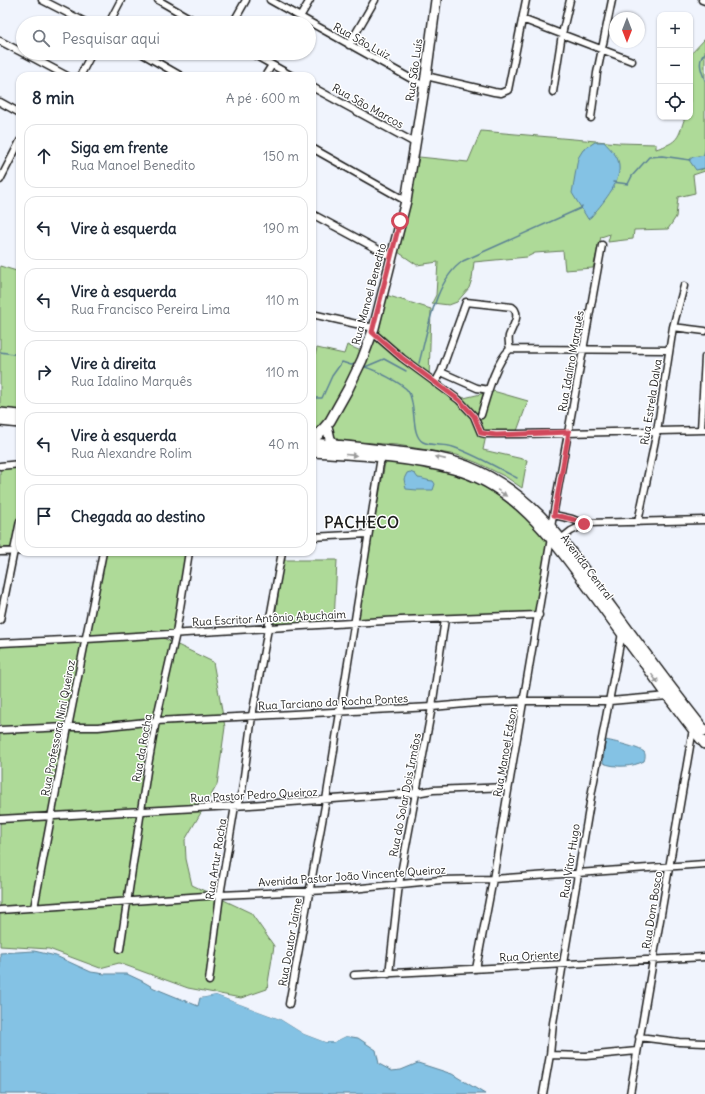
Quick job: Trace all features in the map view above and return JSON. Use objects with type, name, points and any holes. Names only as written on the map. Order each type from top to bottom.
[{"type":"main road","name":"Rua São Luís","points":[[415,143],[436,0]]},
{"type":"main road","name":"Rua Manoel Benedito","points":[[316,435],[329,425],[357,373],[373,330],[406,201],[415,143]]},
{"type":"main road","points":[[0,413],[16,415]]},
{"type":"main road","points":[[0,421],[16,423]]},
{"type":"main road","points":[[328,447],[330,439],[329,425]]},
{"type":"main road","name":"Avenida Central","points":[[316,444],[381,457],[454,469],[484,482],[502,492],[524,509],[551,538],[705,744]]},
{"type":"main road","name":"Avenida Central","points":[[316,451],[328,447],[418,454],[467,466],[497,480],[509,488],[534,508],[561,539],[705,731]]},
{"type":"street","points":[[42,0],[73,16]]},
{"type":"street","points":[[112,16],[121,0]]},
{"type":"street","points":[[158,0],[186,16]]},
{"type":"street","points":[[237,16],[246,0]]},
{"type":"street","name":"Rua São Luiz","points":[[270,0],[298,16]]},
{"type":"street","points":[[301,16],[310,0]]},
{"type":"street","points":[[349,45],[375,0]]},
{"type":"street","points":[[426,76],[494,92],[501,93],[508,90],[526,0]]},
{"type":"street","points":[[553,92],[562,34],[570,0]]},
{"type":"street","points":[[591,118],[602,49],[612,0]]},
{"type":"street","points":[[522,19],[632,61]]},
{"type":"street","name":"Rua São Luiz","points":[[316,26],[424,86]]},
{"type":"street","points":[[0,40],[16,49]]},
{"type":"street","points":[[36,60],[59,72]]},
{"type":"street","points":[[82,72],[88,60]]},
{"type":"street","points":[[153,60],[175,72]]},
{"type":"street","points":[[263,60],[285,72]]},
{"type":"street","points":[[268,72],[272,65]]},
{"type":"street","name":"Rua São Marcos","points":[[316,89],[415,143]]},
{"type":"street","points":[[0,102],[16,111]]},
{"type":"street","points":[[316,150],[406,201]]},
{"type":"street","points":[[0,180],[16,151]]},
{"type":"street","points":[[316,216],[392,258]]},
{"type":"street","name":"Rua Idalino Marquês","points":[[551,527],[602,245]]},
{"type":"street","name":"Rua Estrela Dalva","points":[[638,522],[657,431],[669,350],[684,286]]},
{"type":"street","points":[[435,383],[441,372],[466,302],[512,307],[516,310],[517,314],[509,338],[510,350]]},
{"type":"street","points":[[316,315],[373,330],[402,358],[459,400],[474,416],[481,433],[496,435],[569,432],[703,430],[705,357]]},
{"type":"street","points":[[674,327],[705,330]]},
{"type":"street","points":[[481,415],[497,368],[506,353],[510,350],[669,350]]},
{"type":"street","points":[[441,372],[477,388],[489,390]]},
{"type":"street","name":"Rua Doutor Jaime","points":[[289,1004],[326,800],[353,624],[381,457]]},
{"type":"street","points":[[0,466],[16,464]]},
{"type":"street","points":[[554,515],[572,519],[584,524]]},
{"type":"street","points":[[561,539],[571,530],[584,524],[705,520]]},
{"type":"street","points":[[316,537],[368,534]]},
{"type":"street","name":"Rua Manoel Edson","points":[[476,969],[494,879],[508,787],[539,615],[551,538]]},
{"type":"street","points":[[0,552],[16,552]]},
{"type":"street","points":[[0,620],[16,556]]},
{"type":"street","name":"Rua Professora Nini Queiroz","points":[[34,908],[102,556]]},
{"type":"street","name":"Rua da Rocha","points":[[120,949],[126,901],[142,811],[147,771],[156,721],[176,633],[188,556]]},
{"type":"street","name":"Rua Artur Rocha","points":[[209,981],[220,895],[235,806],[242,791],[252,716],[281,556]]},
{"type":"street","name":"Rua Escritor Antônio Abuchaim","points":[[0,642],[86,639],[401,620],[539,615]]},
{"type":"street","name":"Rua do Solar Dois Irmãos","points":[[389,974],[399,884],[432,708],[445,619]]},
{"type":"street","name":"Rua Vitor Hugo","points":[[543,1094],[550,1055],[553,1023],[592,790],[622,633]]},
{"type":"street","name":"Rua Tarciano da Rocha Pontes","points":[[0,730],[98,727],[156,721],[340,711],[432,708],[476,703],[524,701],[610,701],[668,696]]},
{"type":"street","name":"Rua Dom Bosco","points":[[630,1094],[693,729]]},
{"type":"street","name":"Rua Pastor Pedro Queiroz","points":[[0,819],[235,806],[416,793],[433,790],[508,787]]},
{"type":"street","name":"Avenida Pastor João Vincente Queiroz","points":[[0,910],[220,895],[352,889],[441,880],[494,879],[705,864]]},
{"type":"street","name":"Rua Oriente","points":[[354,975],[705,957]]},
{"type":"street","points":[[640,1037],[679,1042],[705,1043]]},
{"type":"street","points":[[550,1055],[586,1056],[637,1051]]},
{"type":"green space","points":[[705,39],[705,155],[693,157],[700,170],[705,168],[705,171],[693,175],[695,193],[678,197],[676,217],[668,229],[634,230],[633,239],[608,242],[610,234],[601,237],[593,268],[565,270],[563,251],[535,253],[527,257],[474,262],[472,279],[469,288],[457,302],[449,305],[432,303],[436,295],[438,262],[417,265],[398,252],[419,157],[468,162],[481,131],[619,143],[656,144],[656,149],[664,146],[669,144],[679,135],[684,120],[693,120],[693,52]]},
{"type":"green space","points":[[0,266],[16,271],[16,411],[0,409]]},
{"type":"green space","points":[[386,295],[431,309],[429,381],[438,383],[464,398],[493,391],[528,401],[517,431],[487,431],[483,450],[527,460],[522,488],[506,477],[478,463],[457,455],[397,445],[316,438],[317,348],[344,354],[347,345],[368,354],[374,342]]},
{"type":"green space","points":[[390,462],[448,472],[474,481],[511,502],[529,518],[548,540],[536,614],[356,623],[385,463]]},
{"type":"green space","points":[[16,467],[16,547],[0,548],[0,468]]},
{"type":"green space","points":[[105,556],[185,556],[174,632],[157,635],[213,662],[225,727],[217,785],[185,840],[186,859],[192,885],[251,913],[274,946],[267,989],[241,998],[188,988],[119,963],[100,968],[49,949],[0,946],[0,647],[18,644],[54,644],[89,633]]},
{"type":"green space","points":[[283,560],[337,560],[334,623],[274,624]]},
{"type":"water","points":[[595,142],[604,142],[614,153],[619,162],[619,173],[610,193],[588,219],[572,193],[578,158],[583,150]]},
{"type":"water","points":[[705,155],[705,168],[696,170],[689,160],[693,157]]},
{"type":"water","points":[[410,472],[415,474],[418,478],[433,481],[435,484],[433,490],[406,489],[404,479],[407,473]]},
{"type":"water","points":[[605,740],[641,750],[645,754],[644,761],[635,765],[624,766],[613,766],[603,763]]},
{"type":"water","points":[[34,951],[56,956],[91,972],[105,974],[127,974],[154,988],[198,1006],[200,998],[216,995],[280,1019],[304,1034],[325,1042],[334,1042],[346,1036],[358,1038],[376,1050],[379,1064],[392,1071],[401,1070],[418,1063],[452,1074],[485,1094],[0,1094],[0,953]]},
{"type":"pier","points":[[216,993],[281,1017],[305,1033],[326,1040],[334,1040],[346,1034],[351,1035],[351,1037],[346,1036],[334,1042],[325,1042],[304,1034],[280,1019],[216,995],[200,998],[203,995]]},
{"type":"waterway","points":[[705,53],[700,62],[705,80]]},
{"type":"waterway","points":[[704,155],[705,150]]},
{"type":"waterway","points":[[613,182],[628,184],[632,176],[649,157],[662,156],[690,160]]},
{"type":"waterway","points":[[419,363],[429,322],[439,294],[445,281],[453,270],[463,261],[581,208],[582,206]]},
{"type":"waterway","points":[[0,352],[16,354]]},
{"type":"waterway","points":[[365,367],[384,359],[406,371]]},
{"type":"waterway","points":[[316,398],[322,398],[332,376],[342,362],[351,365],[356,364]]},
{"type":"waterway","points":[[365,367],[394,381],[408,391],[411,396],[416,433],[423,442],[450,446],[461,450],[486,461],[517,478]]},
{"type":"district","name":"PACHECO","points":[[362,522]]},
{"type":"route","points":[[400,221],[392,258],[372,332],[402,358],[459,400],[474,416],[478,429],[481,433],[496,435],[569,432],[554,515],[572,519],[584,524]]}]
